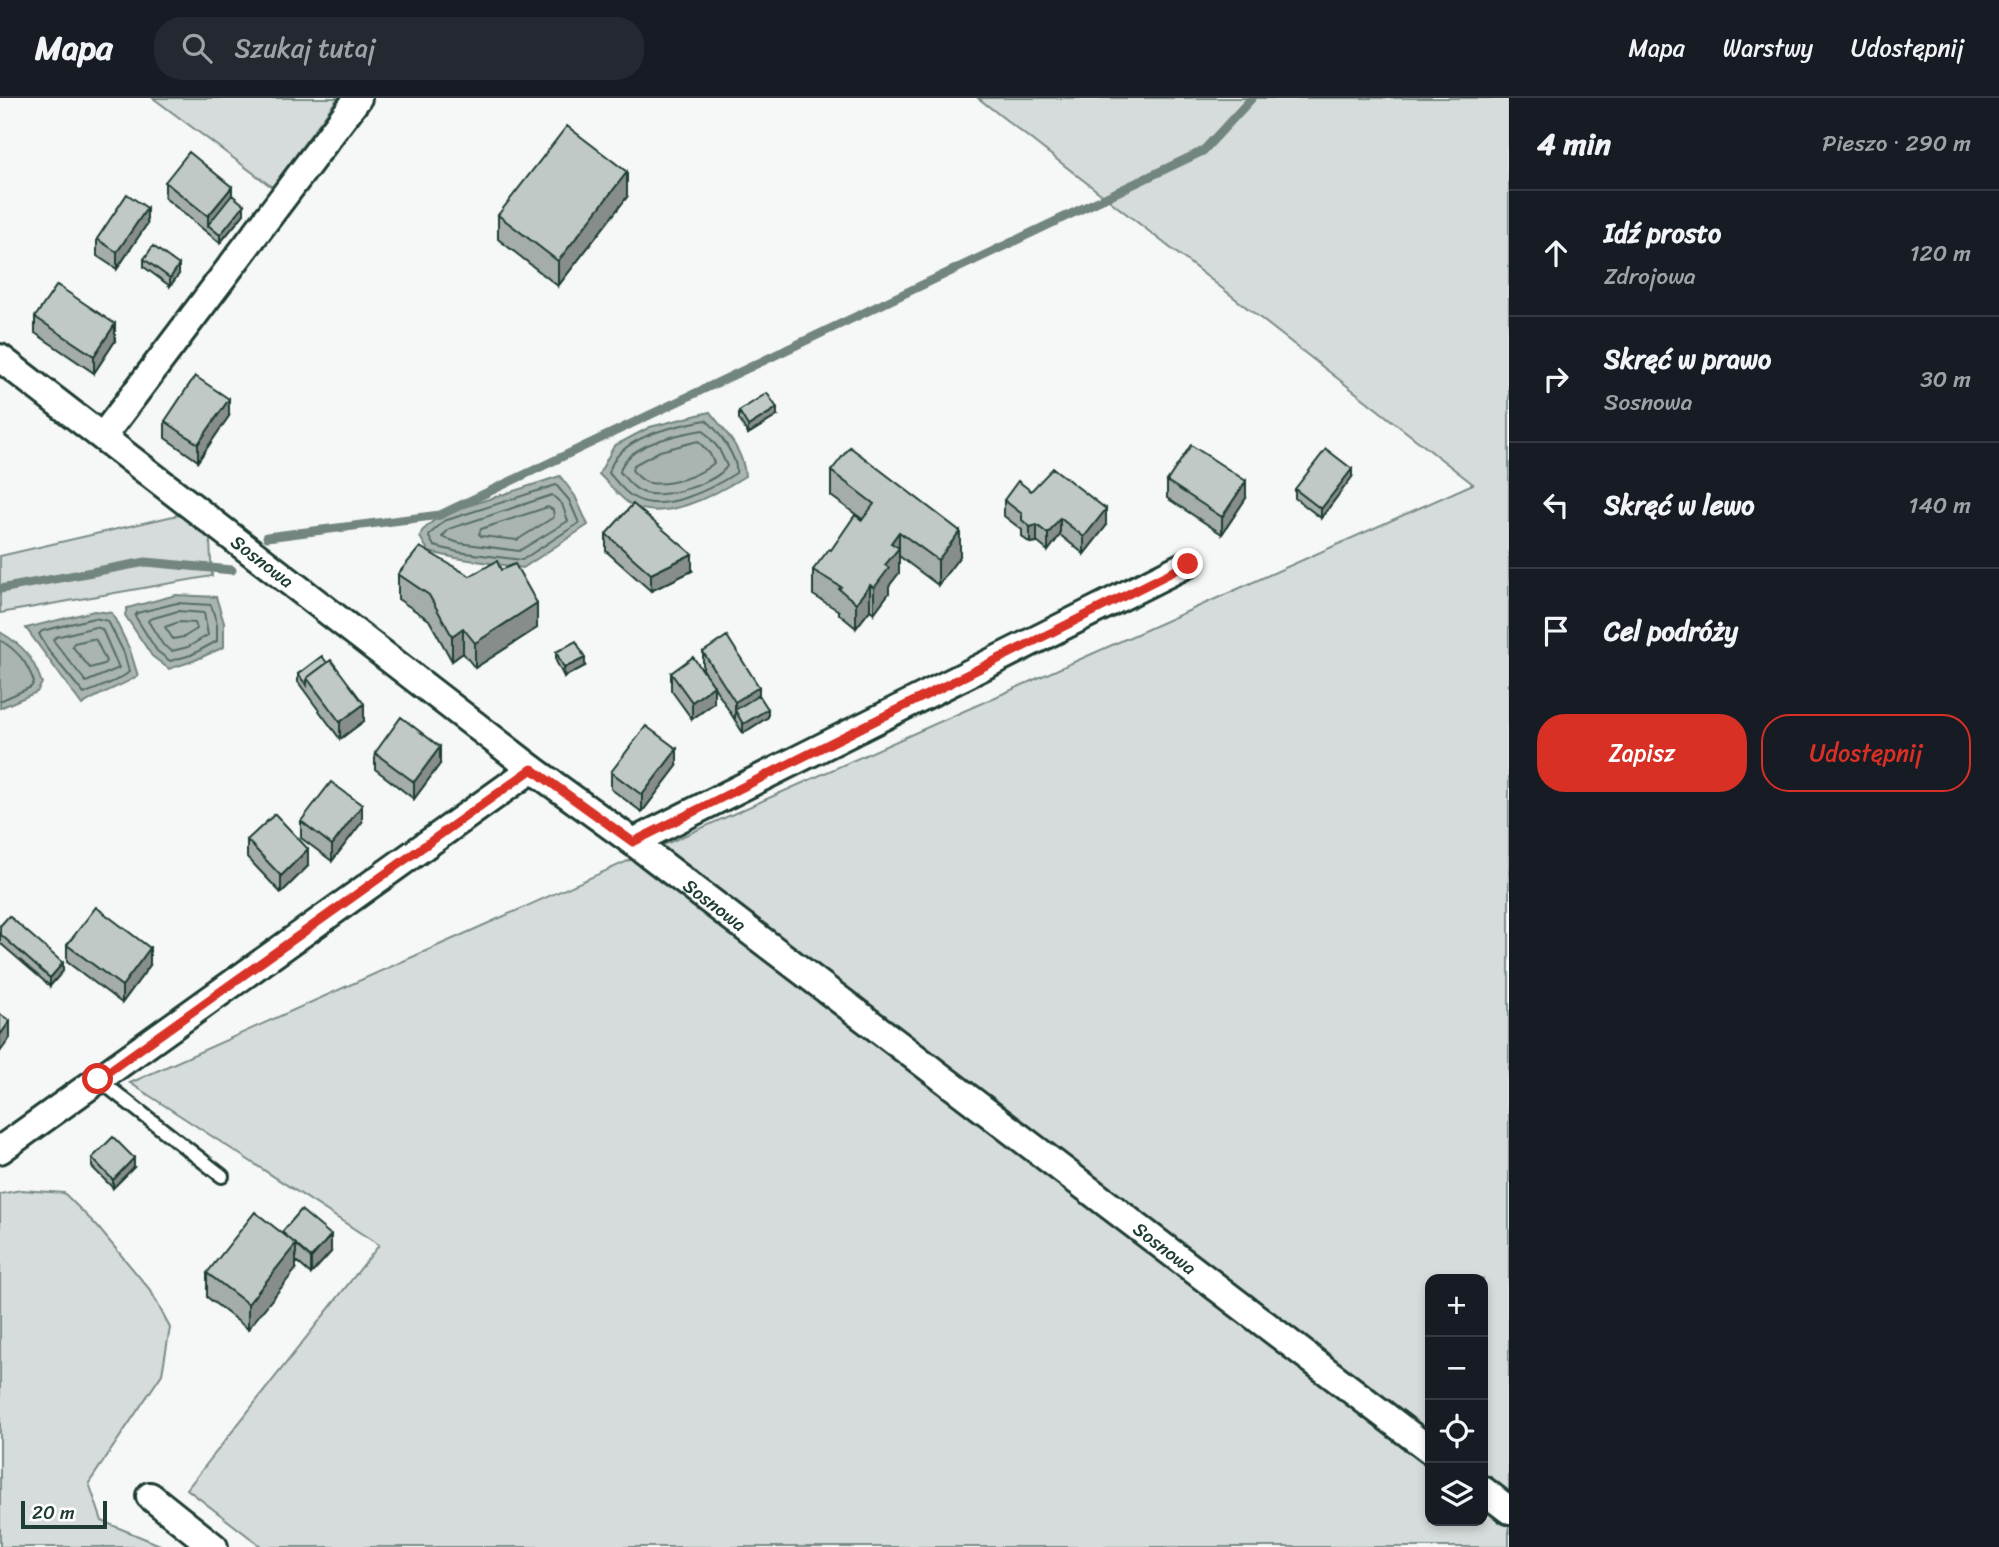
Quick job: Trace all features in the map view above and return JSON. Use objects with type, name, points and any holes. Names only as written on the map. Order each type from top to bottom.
[{"type":"street","points":[[103,436],[358,98]]},
{"type":"street","name":"Sosnowa","points":[[0,358],[532,769],[633,842],[1425,1446]]},
{"type":"street","points":[[633,842],[1188,564]]},
{"type":"street","points":[[0,1150],[532,769]]},
{"type":"street","points":[[1488,1494],[1509,1510]]},
{"type":"street","points":[[150,1496],[214,1547]]},
{"type":"lane","points":[[98,1079],[222,1176]]},
{"type":"shaded area","points":[[153,98],[338,98],[272,187]]},
{"type":"shaded area","points":[[978,98],[1509,98],[1509,1547],[262,1547],[187,1489],[379,1245],[130,1083],[1473,484]]},
{"type":"shaded area","points":[[208,508],[212,576],[0,613],[0,556]]},
{"type":"shaded area","points":[[21,1190],[64,1193],[96,1225],[151,1291],[170,1328],[162,1374],[89,1483],[102,1521],[165,1547],[0,1547],[0,1194]]},
{"type":"water","points":[[710,412],[733,442],[744,467],[745,476],[733,483],[688,505],[655,511],[640,509],[627,502],[599,474],[614,446],[650,427]]},
{"type":"water","points":[[560,476],[575,496],[588,525],[523,568],[429,552],[420,537],[422,531],[440,515]]},
{"type":"water","points":[[176,595],[216,597],[224,623],[224,647],[169,669],[152,656],[125,615],[127,608]]},
{"type":"water","points":[[94,611],[112,613],[130,650],[138,676],[82,705],[26,628]]},
{"type":"water","points":[[0,632],[26,653],[42,683],[37,692],[0,708]]},
{"type":"building","points":[[567,126],[627,172],[558,261],[498,215]]},
{"type":"building","points":[[189,152],[232,187],[208,216],[165,182]]},
{"type":"building","points":[[127,194],[147,208],[117,252],[97,239]]},
{"type":"building","points":[[232,195],[244,205],[220,235],[208,225]]},
{"type":"building","points":[[153,246],[179,265],[170,278],[144,259]]},
{"type":"building","points":[[57,285],[115,324],[94,356],[35,317]]},
{"type":"building","points":[[195,376],[229,399],[198,444],[165,421]]},
{"type":"building","points":[[767,393],[777,408],[748,426],[739,411]]},
{"type":"building","points":[[1191,445],[1246,481],[1222,517],[1167,481]]},
{"type":"building","points":[[850,447],[960,531],[938,560],[899,532],[891,543],[899,548],[885,565],[889,568],[874,588],[870,585],[856,603],[839,589],[841,587],[813,570],[829,549],[831,550],[855,515],[862,520],[874,504],[831,471]]},
{"type":"building","points":[[1326,449],[1352,469],[1321,509],[1295,489]]},
{"type":"building","points":[[1053,468],[1106,509],[1084,537],[1060,518],[1048,534],[1037,525],[1030,527],[1022,520],[1022,514],[1004,500],[1018,481],[1031,491]]},
{"type":"building","points":[[633,504],[692,554],[651,574],[606,534]]},
{"type":"building","points":[[420,547],[470,576],[497,561],[501,570],[515,564],[537,603],[475,643],[463,628],[452,636],[429,595],[398,574]]},
{"type":"building","points":[[727,636],[759,687],[735,702],[703,652]]},
{"type":"building","points":[[576,641],[585,658],[564,668],[556,652]]},
{"type":"building","points":[[322,656],[327,663],[307,678],[307,686],[298,674]]},
{"type":"building","points":[[693,657],[714,686],[692,702],[671,673]]},
{"type":"building","points":[[331,660],[364,704],[340,722],[307,678]]},
{"type":"building","points":[[759,695],[768,709],[743,724],[735,710]]},
{"type":"building","points":[[401,717],[440,747],[414,782],[375,753]]},
{"type":"building","points":[[646,726],[677,749],[642,795],[611,772]]},
{"type":"building","points":[[331,782],[362,805],[332,845],[301,821]]},
{"type":"building","points":[[275,814],[308,849],[281,876],[247,840]]},
{"type":"building","points":[[96,907],[150,948],[122,986],[67,945]]},
{"type":"building","points":[[9,916],[63,963],[50,978],[0,934],[0,926]]},
{"type":"building","points":[[0,1014],[10,1021],[0,1035]]},
{"type":"building","points":[[113,1137],[134,1158],[113,1180],[92,1158]]},
{"type":"building","points":[[301,1210],[331,1235],[311,1258],[282,1232]]},
{"type":"building","points":[[255,1212],[296,1244],[248,1304],[207,1273]]},
{"type":"waterway","points":[[267,537],[440,515],[1203,151],[1252,98]]},
{"type":"waterway","points":[[0,589],[146,562],[232,570]]},
{"type":"route","points":[[98,1079],[532,769],[633,842],[1188,564]]}]
